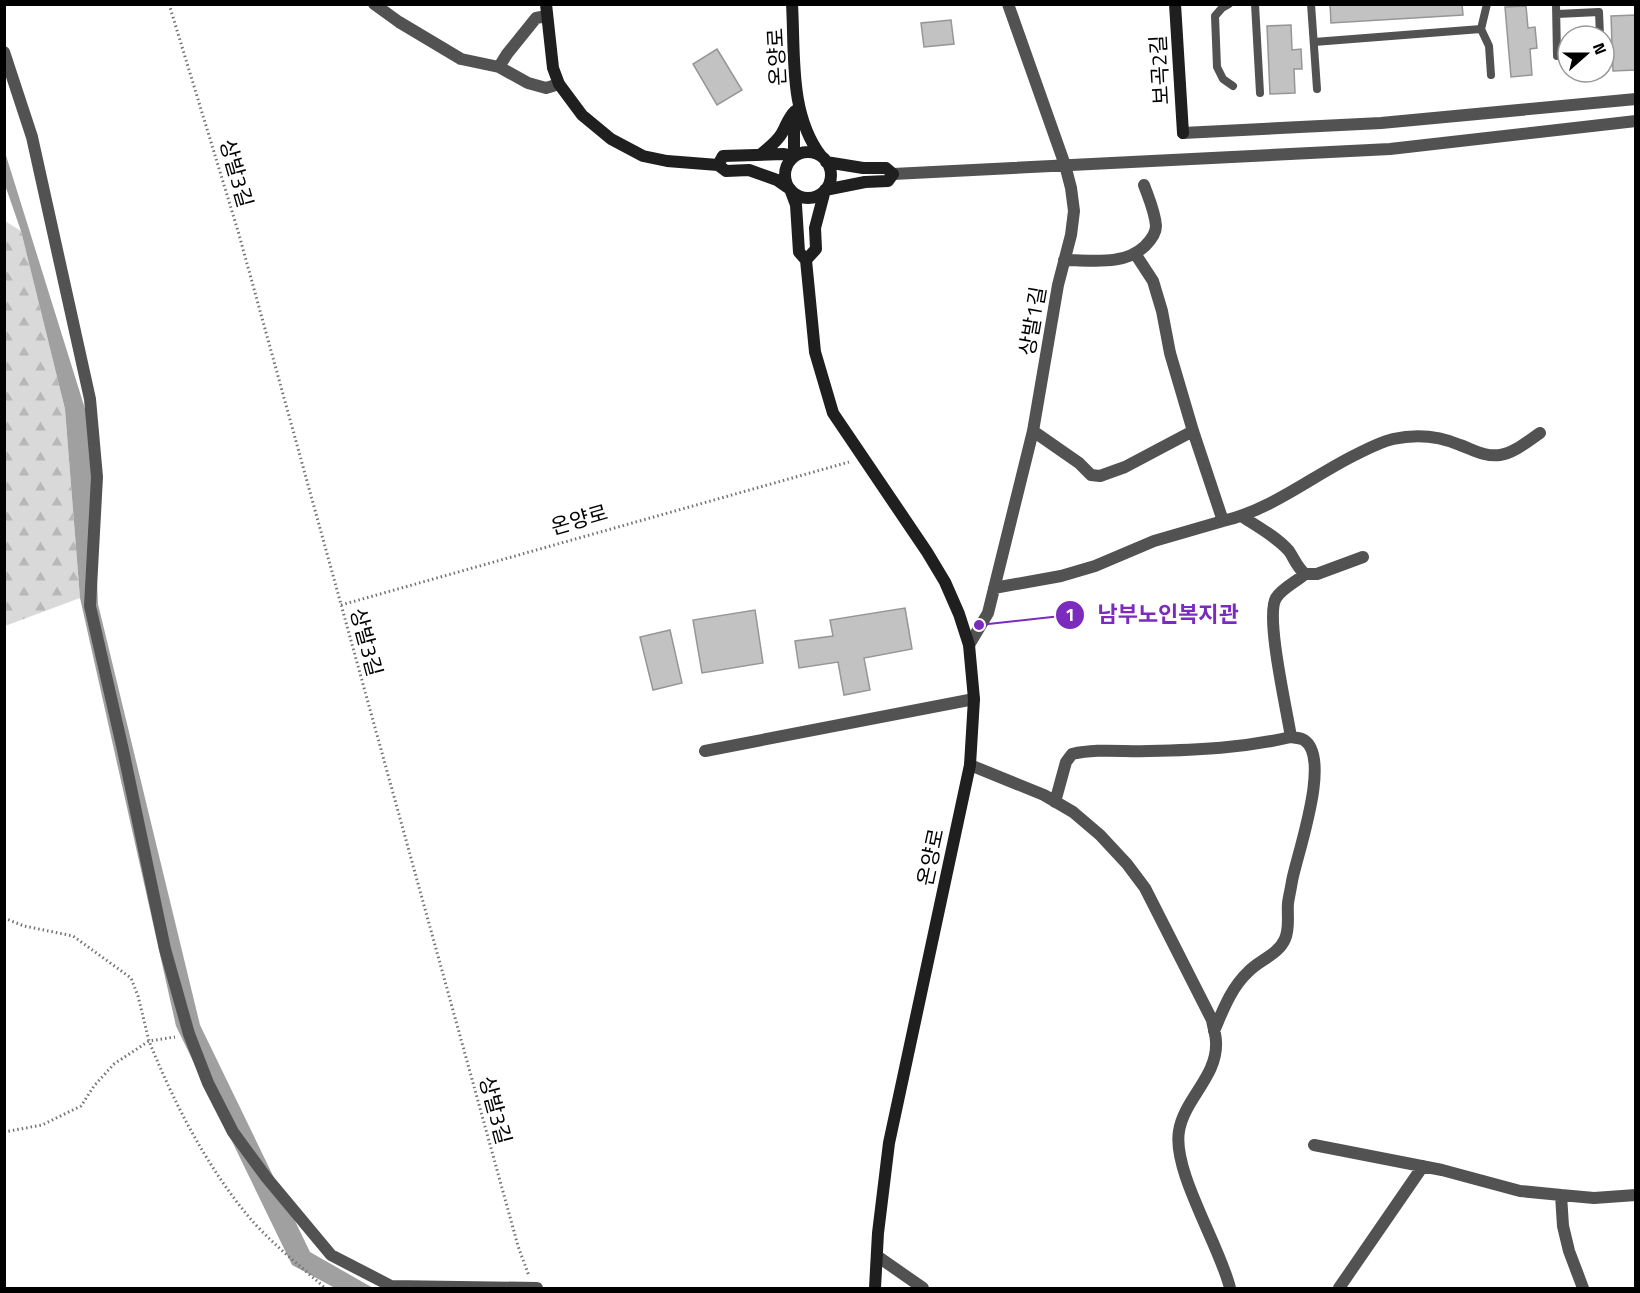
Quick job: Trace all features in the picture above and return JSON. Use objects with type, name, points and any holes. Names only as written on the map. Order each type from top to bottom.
[{"type":"main road","name":"온양로","points":[[792,4],[798,108]]},
{"type":"main road","name":"보곡2길","points":[[1175,4],[1183,133]]},
{"type":"main road","points":[[546,10],[553,68],[559,84],[582,115],[596,128],[626,148],[643,156],[667,161],[718,165],[726,171],[749,170],[762,174],[796,194],[811,198],[825,190],[865,182],[888,181],[892,174],[886,168],[863,168],[824,159],[808,152],[794,156],[783,154],[723,156],[718,165]]},
{"type":"main road","points":[[760,154],[774,144],[787,119],[798,108]]},
{"type":"main road","points":[[798,108],[813,146],[824,159],[831,176],[815,228],[816,249],[806,260],[799,252],[796,205],[785,175],[786,167],[794,156],[794,121],[798,108]]},
{"type":"main road","name":"온양로","points":[[806,260],[815,352],[823,386],[833,413],[945,582],[969,645],[974,699],[970,765],[890,1143],[875,1288]]},
{"type":"street","points":[[374,4],[399,22],[461,59],[499,67],[528,83],[546,88],[559,84]]},
{"type":"street","name":"상발1길","points":[[969,645],[988,614],[1033,431],[1058,285],[1074,211],[1065,165],[1008,4]]},
{"type":"street","points":[[499,67],[536,18],[546,10]]},
{"type":"street","points":[[4,52],[32,137],[90,399],[97,477],[90,606],[165,949],[189,1034],[208,1083],[233,1132],[266,1177],[331,1255],[391,1286],[535,1288]]},
{"type":"street","points":[[1183,133],[1382,123],[1635,99]]},
{"type":"street","points":[[892,174],[1390,149],[1635,121]]},
{"type":"street","points":[[1064,260],[1119,260],[1136,255],[1150,242],[1156,229],[1154,211],[1144,185]]},
{"type":"street","points":[[1136,255],[1153,281],[1162,311],[1170,353],[1223,521]]},
{"type":"street","points":[[1033,431],[1079,464],[1091,476],[1100,476],[1125,467],[1193,431]]},
{"type":"street","points":[[994,588],[1060,576],[1154,541],[1243,517],[1268,505],[1344,460],[1392,439],[1414,436],[1439,438],[1483,455],[1501,455],[1514,450],[1540,433]]},
{"type":"street","points":[[1243,517],[1277,540],[1305,574]]},
{"type":"street","points":[[1291,737],[1274,634],[1272,606],[1277,596],[1305,574],[1317,574],[1363,557]]},
{"type":"street","points":[[705,751],[974,699]]},
{"type":"street","points":[[1055,802],[1066,762],[1072,754],[1095,751],[1214,750],[1253,746],[1291,737],[1303,739],[1310,746],[1314,782],[1307,828],[1292,882],[1285,940],[1278,951],[1248,971],[1235,986],[1214,1031]]},
{"type":"street","points":[[970,765],[1044,795],[1073,812],[1127,864],[1146,888],[1212,1020],[1216,1043],[1212,1065],[1188,1107],[1179,1131],[1179,1153],[1186,1176],[1221,1259],[1230,1288]]},
{"type":"street","points":[[1314,1145],[1423,1166],[1520,1191],[1594,1198],[1635,1195]]},
{"type":"street","points":[[1339,1288],[1423,1166]]},
{"type":"street","points":[[1561,1196],[1563,1226],[1583,1288]]},
{"type":"street","points":[[877,1256],[923,1288]]},
{"type":"lane","points":[[1229,4],[1215,16],[1217,68],[1223,79],[1233,86]]},
{"type":"lane","points":[[1255,4],[1260,93]]},
{"type":"lane","points":[[1311,4],[1317,89]]},
{"type":"lane","points":[[1487,4],[1481,29],[1489,46],[1491,75]]},
{"type":"lane","points":[[1556,4],[1557,24]]},
{"type":"lane","points":[[1557,14],[1599,12],[1600,24]]},
{"type":"lane","points":[[1314,42],[1481,29]]},
{"type":"path","name":"상발3길","points":[[169,4],[238,231],[518,1246],[535,1288]]},
{"type":"path","name":"온양로","points":[[341,605],[862,458]]},
{"type":"path","points":[[4,918],[24,926],[73,936],[131,978],[157,1062],[205,1158],[249,1217],[325,1288]]},
{"type":"path","points":[[4,1132],[42,1125],[81,1106],[94,1086],[114,1064],[149,1041],[184,1035]]},
{"type":"green space","points":[[5,221],[21,231],[65,409],[80,598],[5,626]]},
{"type":"shaded area","points":[[4,149],[91,428],[98,604],[200,1025],[310,1252],[373,1288],[335,1288],[292,1265],[176,1026],[80,598],[65,409],[21,231],[5,185]]},
{"type":"building","points":[[1330,4],[1462,4],[1463,15],[1331,23]]},
{"type":"building","points":[[1526,6],[1528,28],[1535,27],[1537,48],[1530,49],[1532,75],[1511,77],[1505,7]]},
{"type":"building","points":[[1635,15],[1635,70],[1616,71],[1616,24],[1611,24],[1611,16]]},
{"type":"building","points":[[951,20],[954,44],[924,47],[921,23]]},
{"type":"building","points":[[1291,25],[1292,50],[1301,49],[1302,69],[1294,69],[1295,93],[1270,94],[1267,26]]},
{"type":"building","points":[[717,49],[742,90],[717,105],[693,64]]},
{"type":"building","points":[[905,608],[912,649],[864,658],[870,690],[844,695],[838,662],[799,668],[795,641],[833,636],[830,620]]},
{"type":"building","points":[[755,610],[763,663],[702,673],[693,620]]},
{"type":"building","points":[[670,630],[682,683],[653,690],[640,637]]},
{"type":"place","name":"남부노인복지관","points":[[979,625]]}]
